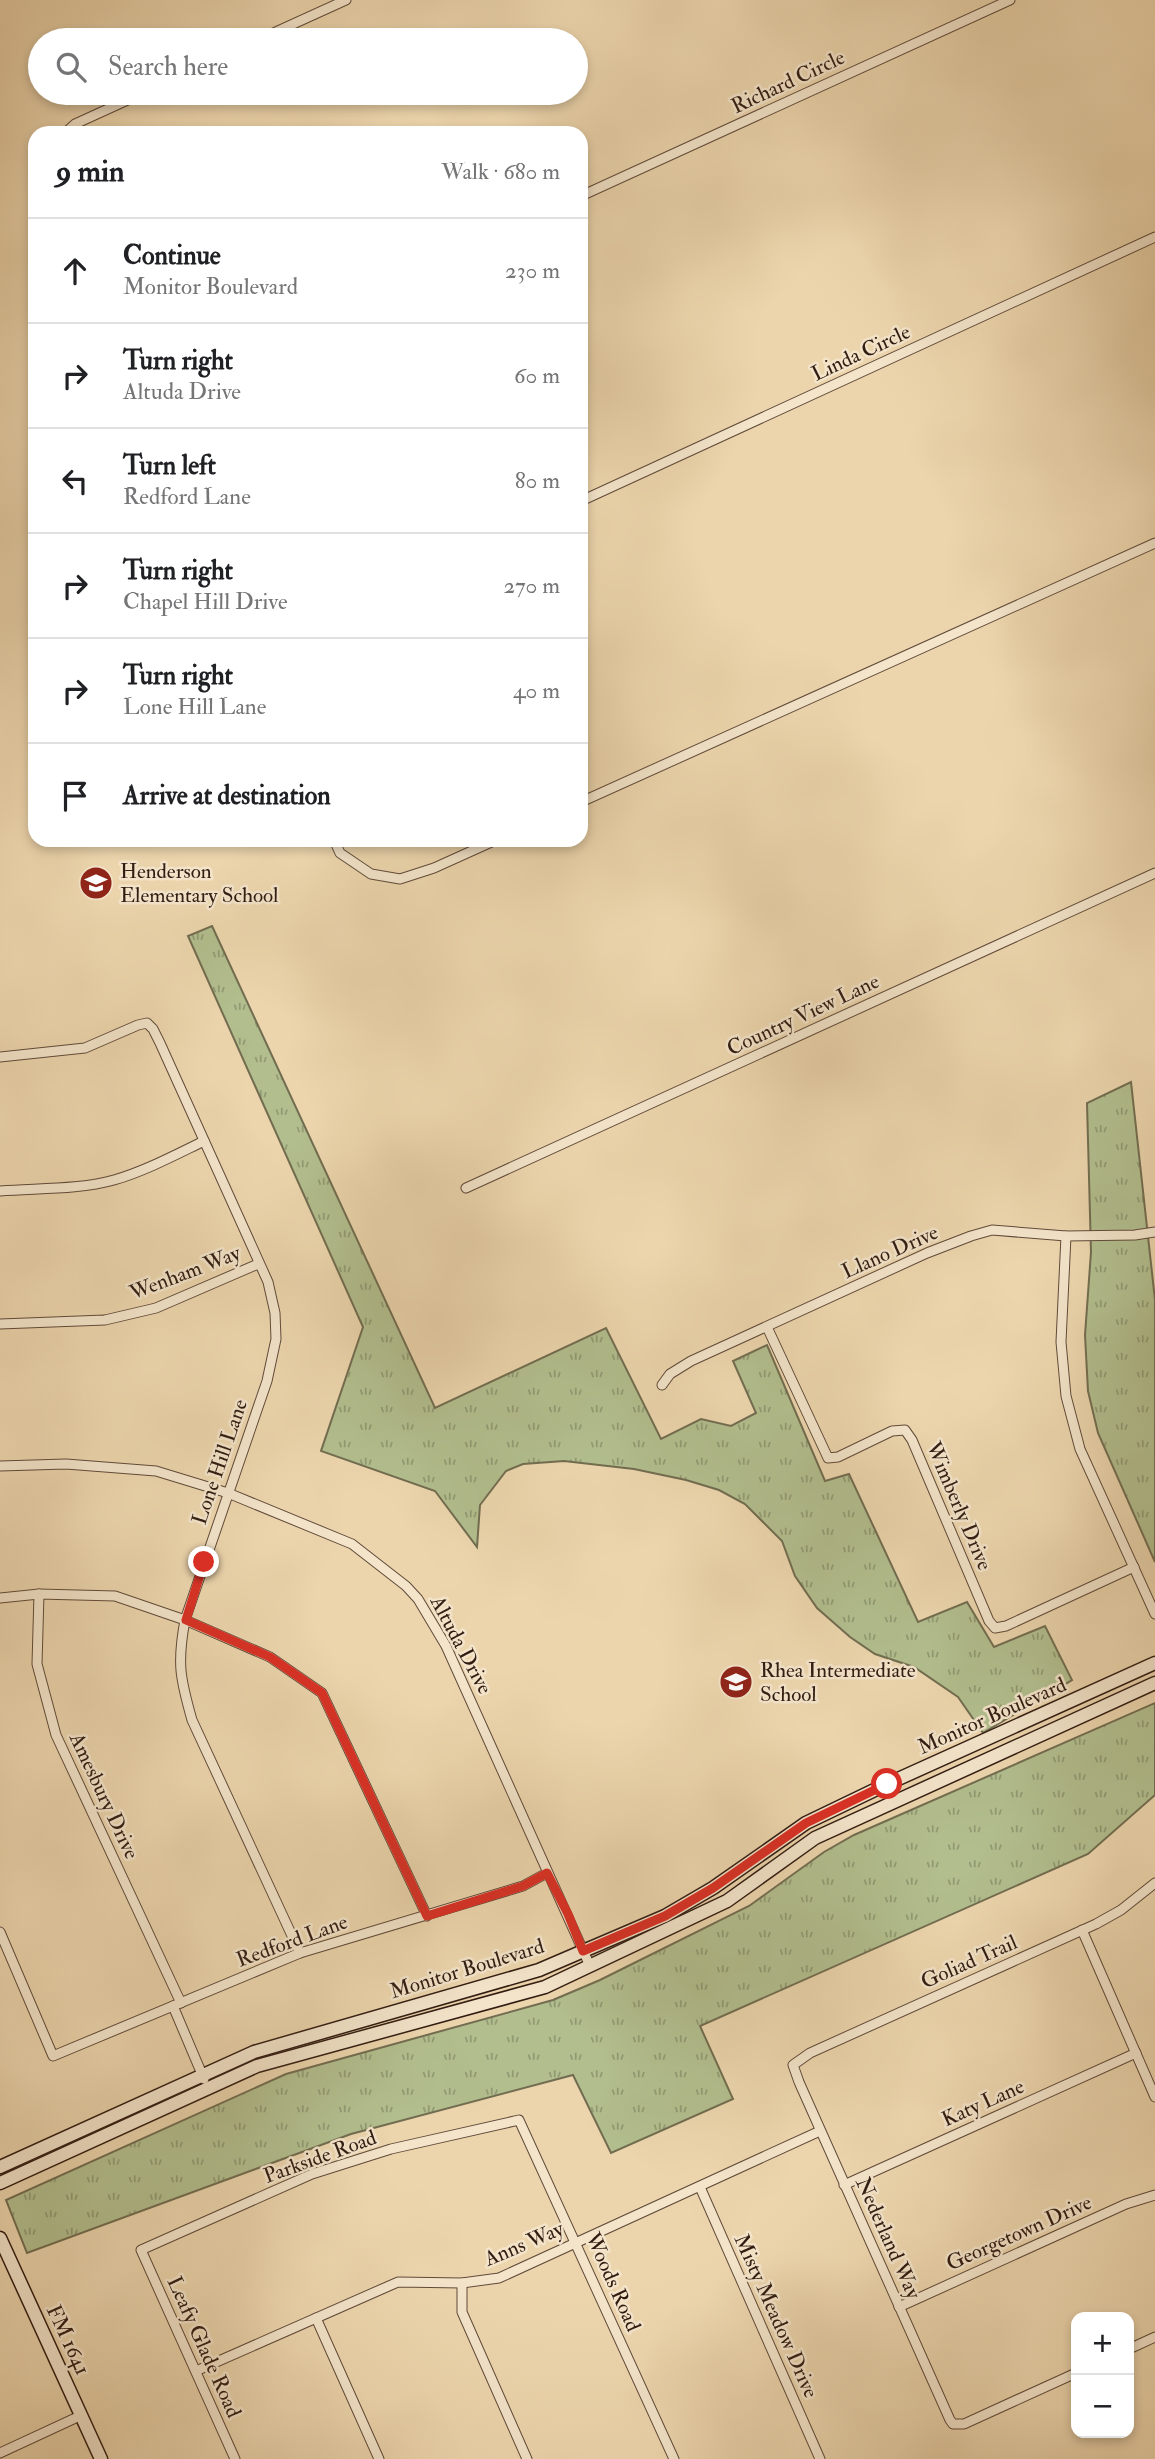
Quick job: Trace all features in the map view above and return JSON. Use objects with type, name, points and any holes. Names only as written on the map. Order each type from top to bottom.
[{"type":"street","points":[[284,28],[346,0]]},
{"type":"street","name":"Richard Circle","points":[[588,193],[1010,0]]},
{"type":"street","points":[[73,126],[117,105]]},
{"type":"street","name":"Linda Circle","points":[[588,498],[1155,237]]},
{"type":"street","points":[[588,799],[1155,543]]},
{"type":"street","points":[[337,847],[340,853],[371,874],[400,879],[434,868],[480,847]]},
{"type":"street","name":"Country View Lane","points":[[466,1188],[1155,873]]},
{"type":"street","name":"Lone Hill Lane","points":[[0,1057],[85,1048],[138,1024],[147,1023],[153,1029],[268,1282],[275,1313],[276,1339],[267,1381],[186,1620],[180,1647],[180,1678],[192,1720],[300,1953]]},
{"type":"street","points":[[0,1191],[113,1181],[164,1161],[204,1141]]},
{"type":"street","name":"Llano Drive","points":[[662,1385],[670,1374],[691,1361],[927,1253],[971,1236],[992,1230],[1066,1236],[1155,1233]]},
{"type":"street","points":[[1066,1236],[1061,1342],[1066,1396],[1080,1449],[1155,1614]]},
{"type":"street","name":"Wenham Way","points":[[0,1324],[105,1320],[156,1308],[258,1264]]},
{"type":"street","name":"Wimberly Drive","points":[[767,1327],[828,1458],[838,1457],[892,1431],[905,1430],[912,1440],[989,1621],[995,1628],[1006,1626],[1134,1567]]},
{"type":"street","name":"Altuda Drive","points":[[0,1466],[66,1464],[156,1471],[228,1493],[352,1544],[384,1568],[418,1599],[446,1646],[590,1966]]},
{"type":"street","points":[[0,1598],[39,1594],[115,1596],[186,1620],[270,1657],[322,1693],[427,1916]]},
{"type":"street","name":"Amesbury Drive","points":[[39,1594],[37,1664],[56,1735],[177,2005],[208,2088]]},
{"type":"street","name":"Monitor Boulevard","points":[[0,2167],[254,2052],[539,1970],[583,1951],[677,1909],[730,1877],[806,1823],[1155,1663]]},
{"type":"street","name":"Monitor Boulevard","points":[[0,2183],[257,2066],[545,1987],[727,1901],[815,1838],[1155,1683]]},
{"type":"street","name":"Redford Lane","points":[[0,1932],[53,2056],[300,1953],[523,1886],[547,1873]]},
{"type":"street","name":"Goliad Trail","points":[[793,2065],[810,2053],[1082,1930],[1121,1910],[1155,1883]]},
{"type":"street","points":[[1082,1930],[1155,2097]]},
{"type":"street","name":"Katy Lane","points":[[844,2185],[1136,2053]]},
{"type":"street","name":"Nederland Way","points":[[793,2065],[844,2185],[953,2424],[964,2424],[1072,2375]]},
{"type":"street","name":"Woods Road","points":[[519,2120],[674,2459]]},
{"type":"street","name":"Parkside Road","points":[[141,2250],[312,2174],[391,2149],[519,2120]]},
{"type":"street","name":"Anns Way","points":[[196,2371],[398,2282],[461,2283],[499,2278],[821,2131]]},
{"type":"street","name":"Misty Meadow Drive","points":[[700,2187],[820,2459]]},
{"type":"street","name":"Georgetown Drive","points":[[900,2307],[1126,2204],[1155,2195]]},
{"type":"street","name":"FM 1641","points":[[0,2238],[101,2459]]},
{"type":"street","name":"Leafy Glade Road","points":[[141,2250],[235,2459]]},
{"type":"street","points":[[461,2283],[462,2312],[527,2459]]},
{"type":"street","points":[[316,2318],[379,2459]]},
{"type":"street","points":[[1134,2347],[1155,2337]]},
{"type":"street","points":[[0,2454],[82,2415]]},
{"type":"green space","points":[[212,926],[435,1408],[606,1328],[661,1439],[701,1419],[731,1426],[756,1413],[733,1361],[767,1345],[825,1481],[849,1474],[918,1622],[967,1602],[994,1647],[1045,1626],[1072,1680],[983,1733],[958,1697],[914,1667],[875,1654],[850,1637],[817,1608],[795,1576],[782,1541],[745,1504],[719,1490],[634,1469],[564,1461],[523,1464],[506,1471],[480,1505],[477,1547],[435,1491],[321,1451],[363,1327],[188,936]]},
{"type":"green space","points":[[1131,1082],[1155,1300],[1155,1562],[1098,1433],[1088,1391],[1085,1335],[1091,1252],[1087,1103]]},
{"type":"green space","points":[[1155,1703],[1155,1795],[1088,1854],[700,2026],[733,2099],[611,2153],[573,2075],[351,2134],[27,2253],[6,2200],[286,2074],[553,2000],[600,1980],[749,1906],[824,1852],[854,1835]]},
{"type":"place","name":"Henderson Elementary School","points":[[96,883]]},
{"type":"place","name":"Rhea Intermediate School","points":[[736,1682]]},
{"type":"route","points":[[204,1562],[186,1620],[270,1657],[322,1693],[427,1916],[523,1886],[547,1873],[583,1951],[665,1916],[738,1872],[806,1823],[887,1784]]}]
